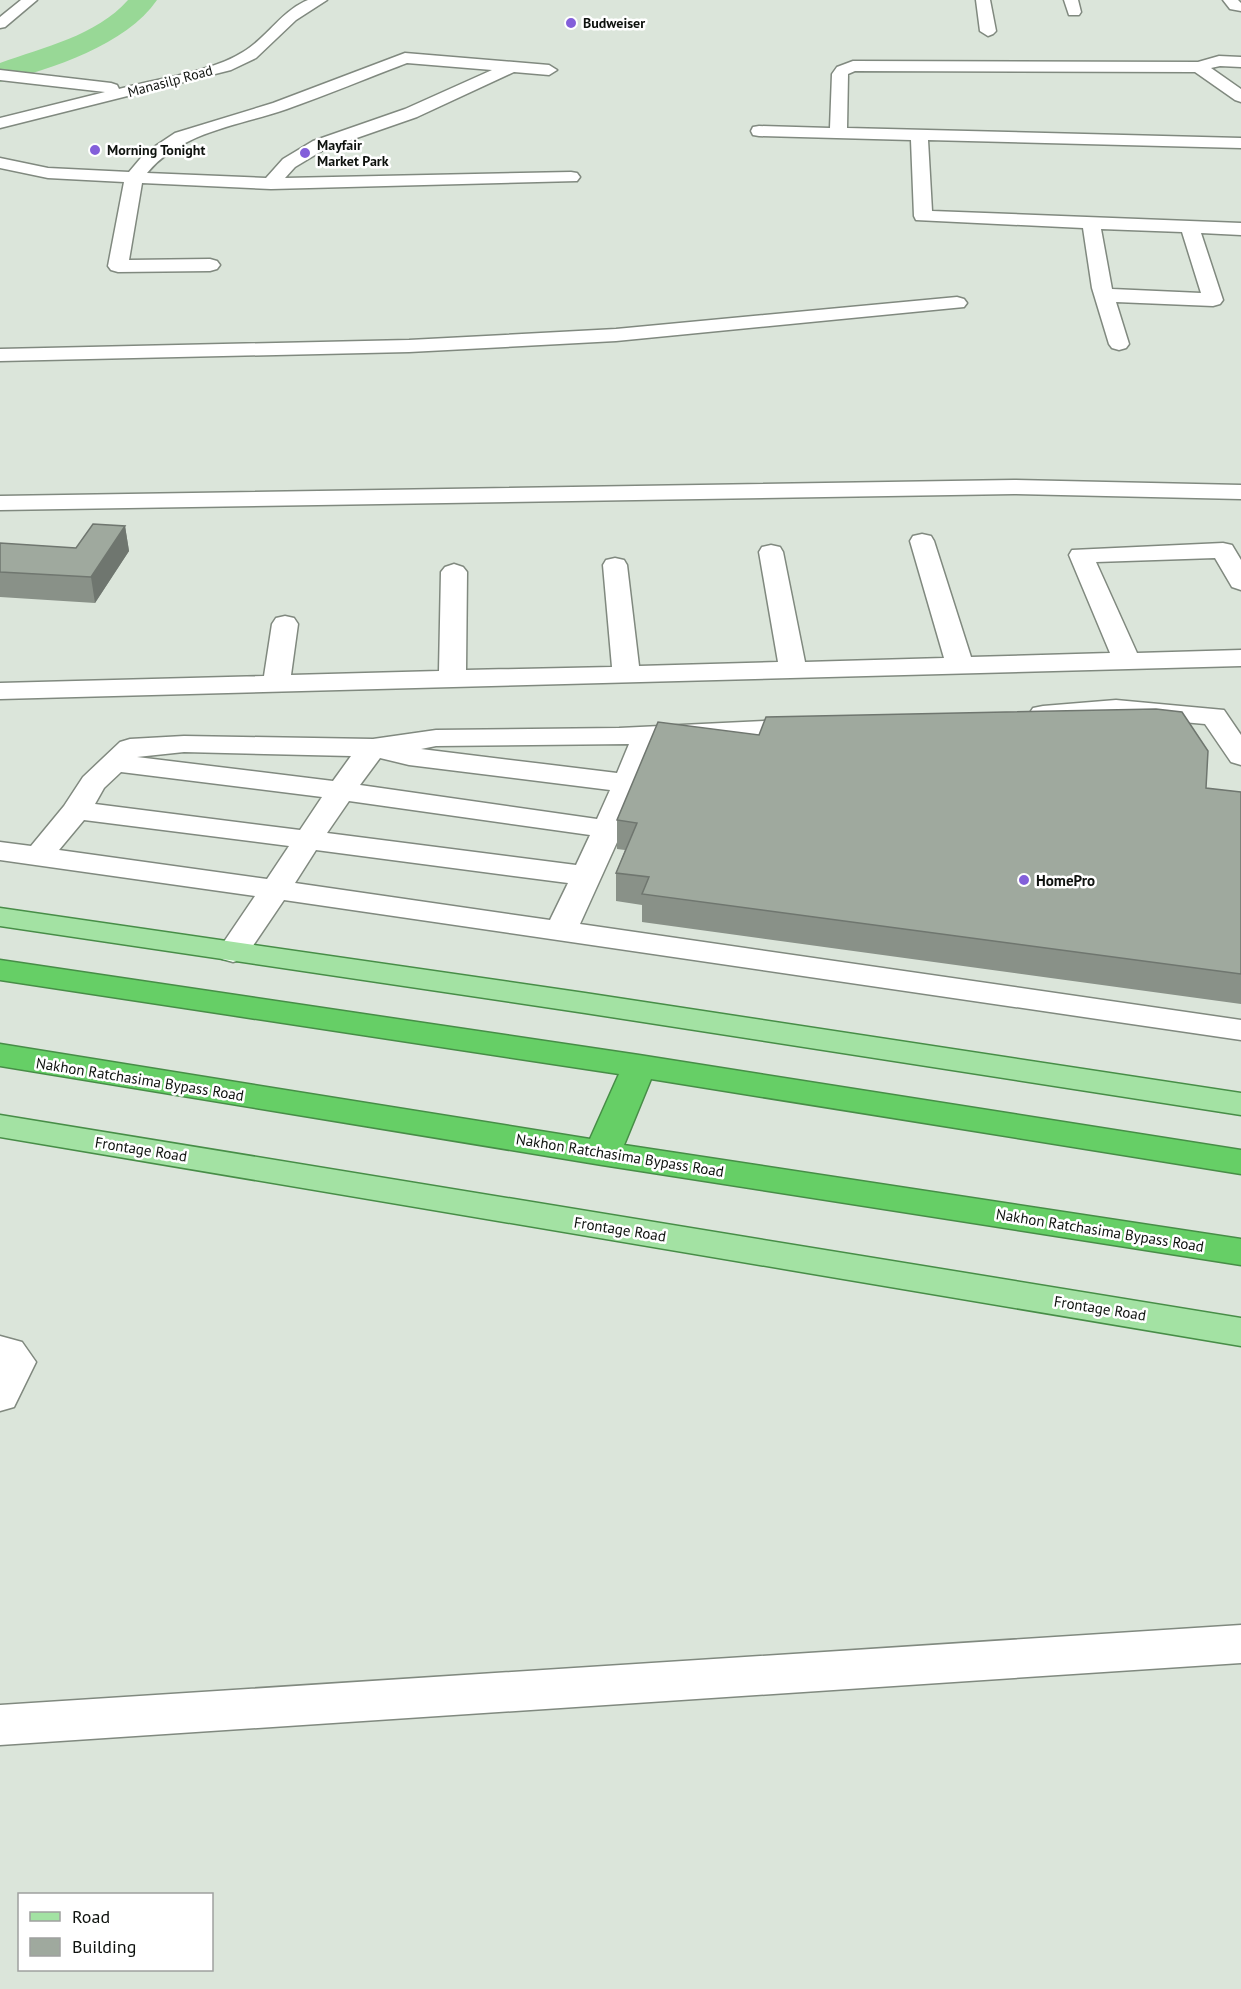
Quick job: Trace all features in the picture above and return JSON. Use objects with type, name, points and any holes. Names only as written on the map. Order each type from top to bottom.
[{"type":"highway","points":[[0,970],[639,1066],[1241,1162]]},
{"type":"highway","name":"Nakhon Ratchasima Bypass Road","points":[[0,1055],[602,1153],[1241,1252]]},
{"type":"highway","points":[[602,1153],[639,1066]]},
{"type":"main road","points":[[0,917],[1241,1104]]},
{"type":"main road","points":[[0,1062],[77,1069]]},
{"type":"main road","name":"Frontage Road","points":[[0,1126],[1241,1332]]},
{"type":"street","points":[[0,24],[30,0]]},
{"type":"street","name":"Manasilp Road","points":[[0,123],[225,67],[253,54],[275,34],[287,17],[304,6],[320,0]]},
{"type":"street","points":[[983,0],[988,31]]},
{"type":"street","points":[[1230,0],[1235,6],[1241,7]]},
{"type":"street","points":[[210,265],[118,266],[134,177],[151,157],[181,137],[279,106],[405,58],[549,70]]},
{"type":"street","points":[[838,133],[840,74],[843,70],[853,66],[1199,67],[1219,61],[1241,62]]},
{"type":"street","points":[[271,184],[289,163],[319,145],[411,113],[512,67]]},
{"type":"street","points":[[1199,67],[1241,97]]},
{"type":"street","points":[[0,75],[133,91]]},
{"type":"street","points":[[759,131],[1241,143]]},
{"type":"street","points":[[919,135],[923,216],[1241,229]]},
{"type":"street","points":[[0,163],[48,173],[271,184],[571,177]]},
{"type":"street","points":[[1091,223],[1105,295],[1119,344]]},
{"type":"street","points":[[1105,295],[1213,300],[1190,227]]},
{"type":"street","points":[[0,355],[409,346],[616,335],[957,303]]},
{"type":"street","points":[[0,503],[1014,487],[1241,492]]},
{"type":"street","points":[[922,540],[960,665]]},
{"type":"street","points":[[1127,661],[1081,555],[1223,550],[1241,582]]},
{"type":"street","points":[[771,552],[793,669]]},
{"type":"street","points":[[615,566],[626,674]]},
{"type":"street","points":[[452,679],[454,572]]},
{"type":"street","points":[[276,684],[285,624]]},
{"type":"street","points":[[0,691],[1241,658]]},
{"type":"street","points":[[1015,716],[1116,708],[1214,716],[1241,756]]},
{"type":"street","points":[[38,857],[76,810],[93,783],[130,748],[184,744],[373,748],[436,738],[647,735],[837,725]]},
{"type":"street","points":[[561,931],[608,829],[647,735]]},
{"type":"street","points":[[373,748],[410,756],[627,783]]},
{"type":"street","points":[[233,952],[308,839],[373,748]]},
{"type":"street","points":[[116,762],[608,829]]},
{"type":"street","points":[[76,810],[586,876]]},
{"type":"street","points":[[0,851],[1241,1030]]},
{"type":"street","points":[[0,1350],[8,1352],[16,1362],[0,1396]]},
{"type":"street","points":[[0,1725],[1241,1644]]},
{"type":"building","points":[[93,524],[125,526],[91,577],[0,572],[0,543],[76,548]]},
{"type":"building","points":[[1156,709],[1182,712],[1208,751],[1206,788],[1241,792],[1241,974],[642,894],[649,877],[616,873],[637,823],[617,820],[658,722],[759,735],[766,717]]},
{"type":"waterway","points":[[0,73],[78,46],[97,37],[131,14],[143,0]]},
{"type":"place","name":"Budweiser","points":[[571,23]]},
{"type":"place","name":"Morning Tonight","points":[[95,150]]},
{"type":"place","name":"Mayfair Market Park","points":[[305,153]]},
{"type":"place","name":"HomePro","points":[[1024,880]]}]
